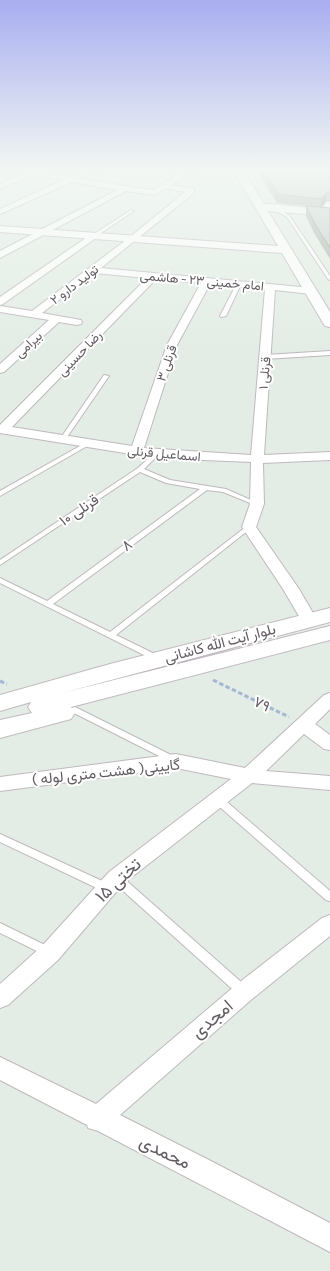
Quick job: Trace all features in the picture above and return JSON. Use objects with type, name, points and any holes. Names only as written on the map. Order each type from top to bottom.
[{"type":"main road","points":[[245,247],[262,242],[267,238],[272,227]]},
{"type":"main road","points":[[272,227],[330,323]]},
{"type":"main road","points":[[282,227],[328,285]]},
{"type":"main road","points":[[0,229],[286,250]]},
{"type":"main road","name":"بلوار آیت الله کاشانی","points":[[0,716],[116,679],[158,659],[320,617]]},
{"type":"main road","name":"بلوار آیت الله کاشانی","points":[[0,703],[116,679],[191,669],[330,633]]},
{"type":"main road","name":"بلوار آیت الله کاشانی","points":[[0,689],[26,683],[116,679]]},
{"type":"main road","name":"بلوار آیت الله کاشانی","points":[[0,729],[75,710],[116,679]]},
{"type":"street","points":[[0,255],[52,227]]},
{"type":"street","name":"تولید دارو ۲","points":[[33,315],[147,227]]},
{"type":"street","points":[[0,302],[93,236]]},
{"type":"street","name":"امام خمینی ۲۳ - هاشمی","points":[[93,270],[311,290]]},
{"type":"street","name":"رضا حسینی","points":[[1,430],[154,276]]},
{"type":"street","name":"قرنلی ۳","points":[[137,451],[172,345],[207,281]]},
{"type":"street","name":"قرنلی ۱","points":[[258,504],[257,459],[270,287]]},
{"type":"street","points":[[0,309],[77,322]]},
{"type":"street","name":"بیرامی","points":[[0,370],[56,319]]},
{"type":"street","name":"اسماعیل قرنلی","points":[[1,430],[156,454],[257,459],[330,456]]},
{"type":"street","points":[[258,504],[249,527],[291,589],[320,617]]},
{"type":"street","name":"تختی ۱۵","points":[[0,998],[50,953],[112,883],[217,799],[249,776],[330,699]]},
{"type":"street","points":[[304,724],[330,744]]},
{"type":"street","name":"گایینی( هشت متری لوله )","points":[[0,784],[176,762],[249,776],[330,783]]},
{"type":"street","name":"امجدی","points":[[97,1119],[244,992],[330,924]]},
{"type":"street","name":"محمدی","points":[[0,1068],[97,1119],[198,1168],[330,1238]]},
{"type":"lane","points":[[93,236],[107,227]]},
{"type":"lane","points":[[223,316],[239,284]]},
{"type":"lane","points":[[265,357],[330,353]]},
{"type":"lane","points":[[63,440],[106,376]]},
{"type":"lane","points":[[0,494],[88,444]]},
{"type":"lane","name":"قرنلی ۱۰","points":[[0,563],[140,469],[156,454]]},
{"type":"lane","points":[[140,469],[168,482],[224,490],[258,504]]},
{"type":"lane","name":"۸","points":[[48,603],[206,488]]},
{"type":"lane","points":[[111,635],[249,527]]},
{"type":"lane","points":[[0,580],[158,659]]},
{"type":"lane","points":[[75,710],[176,762]]},
{"type":"lane","points":[[217,799],[330,897]]},
{"type":"lane","points":[[0,838],[112,883],[244,992]]},
{"type":"lane","points":[[0,928],[50,953]]},
{"type":"path","name":"۷۹","points":[[191,669],[304,724]]},
{"type":"building","points":[[317,227],[330,227],[330,248]]}]
